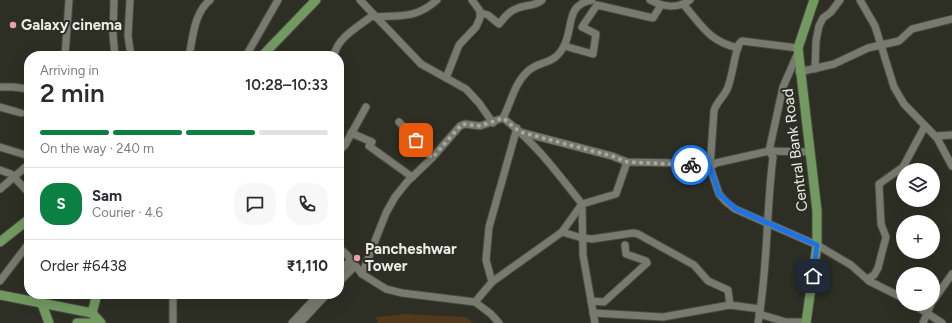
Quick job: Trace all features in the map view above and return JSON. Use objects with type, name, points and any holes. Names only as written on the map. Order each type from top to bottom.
[{"type":"main road","points":[[267,51],[316,0]]},
{"type":"main road","name":"Central Bank Road","points":[[806,323],[817,245],[817,212],[799,72],[798,51],[814,0]]},
{"type":"main road","points":[[0,242],[24,223]]},
{"type":"main road","points":[[0,295],[92,313],[101,323]]},
{"type":"main road","points":[[92,313],[96,299]]},
{"type":"main road","points":[[42,304],[49,323]]},
{"type":"main road","points":[[78,323],[96,323]]},
{"type":"street","points":[[65,51],[69,0]]},
{"type":"street","points":[[114,0],[113,35],[115,51]]},
{"type":"street","points":[[130,0],[128,36],[130,51]]},
{"type":"street","points":[[191,51],[198,16],[203,6],[210,0]]},
{"type":"street","points":[[249,51],[278,0]]},
{"type":"street","points":[[360,0],[421,64],[466,89],[479,103],[493,123]]},
{"type":"street","points":[[336,51],[343,40],[374,16],[416,14],[423,11],[437,0]]},
{"type":"street","points":[[472,0],[481,13],[488,15],[499,24],[510,12],[526,6],[533,6],[542,0]]},
{"type":"street","points":[[362,274],[386,213],[395,197],[462,124],[480,126],[493,123],[503,118],[514,92],[528,71],[534,67],[551,62],[564,46],[577,2],[592,0]]},
{"type":"street","points":[[650,0],[669,6],[687,2],[712,38],[724,45],[738,48]]},
{"type":"street","points":[[815,69],[816,41],[820,26],[823,18],[831,12],[840,0]]},
{"type":"street","points":[[860,0],[875,26],[894,87],[904,104],[935,136],[952,166]]},
{"type":"street","points":[[564,46],[594,54],[596,34],[582,27],[597,5],[653,18],[661,4]]},
{"type":"street","points":[[446,78],[459,45],[476,27],[481,13]]},
{"type":"street","points":[[799,72],[834,64],[868,48],[899,41],[912,29],[952,19]]},
{"type":"street","points":[[807,22],[820,26]]},
{"type":"street","points":[[758,323],[769,223],[770,184],[773,157],[769,151],[783,87],[798,51],[742,41],[738,48],[729,85],[723,98],[714,108],[710,167],[719,194],[726,202],[736,209],[769,223],[817,245],[851,265],[867,279],[896,294]]},
{"type":"street","points":[[0,88],[13,87],[24,88]]},
{"type":"street","points":[[0,107],[20,113]]},
{"type":"street","points":[[344,146],[366,107]]},
{"type":"street","points":[[503,118],[518,130],[542,154],[582,204],[582,238],[595,323]]},
{"type":"street","points":[[399,122],[432,158]]},
{"type":"street","points":[[867,279],[874,275],[878,268],[886,237],[881,224],[879,184],[903,167],[925,126]]},
{"type":"street","points":[[518,130],[612,156],[627,162],[675,163],[710,167],[716,163],[769,151],[810,152]]},
{"type":"street","points":[[492,282],[486,260],[489,227],[518,130]]},
{"type":"street","points":[[352,133],[372,142],[369,146],[412,177]]},
{"type":"street","points":[[935,136],[952,134]]},
{"type":"street","points":[[0,147],[24,154]]},
{"type":"street","points":[[475,302],[492,282],[562,232],[582,204],[616,194],[627,162]]},
{"type":"street","points":[[0,189],[24,168]]},
{"type":"street","points":[[0,170],[14,177],[24,188]]},
{"type":"street","points":[[562,232],[582,238],[592,239],[633,233],[638,234],[694,265],[708,281],[728,290],[730,305]]},
{"type":"street","points":[[591,301],[604,302],[646,263],[646,261],[626,254],[625,245]]},
{"type":"street","points":[[0,281],[24,250]]},
{"type":"street","points":[[344,253],[362,274],[386,289],[402,293],[475,302],[491,314],[498,323]]},
{"type":"street","points":[[344,269],[353,263]]},
{"type":"street","points":[[344,275],[353,263]]},
{"type":"street","points":[[940,291],[952,274]]},
{"type":"street","points":[[173,299],[173,323]]},
{"type":"street","points":[[292,323],[314,299]]},
{"type":"street","points":[[300,323],[322,299]]},
{"type":"street","points":[[593,314],[663,317],[730,305],[760,311],[786,322],[806,323]]},
{"type":"street","points":[[923,311],[942,323]]},
{"type":"street","points":[[923,323],[926,313]]},
{"type":"shaded area","points":[[405,314],[466,317],[473,323],[378,323],[376,317]]},
{"type":"way so far","points":[[416,140],[432,158],[462,124],[480,126],[499,121],[503,118],[520,132],[612,156],[627,162],[675,163],[691,165]]},
{"type":"place","name":"Galaxy cinema","points":[[13,25]]},
{"type":"place","name":"Pancheshwar Tower","points":[[357,258]]},
{"type":"route","points":[[691,165],[710,167],[719,194],[726,202],[736,209],[758,217],[817,245],[813,276]]}]
